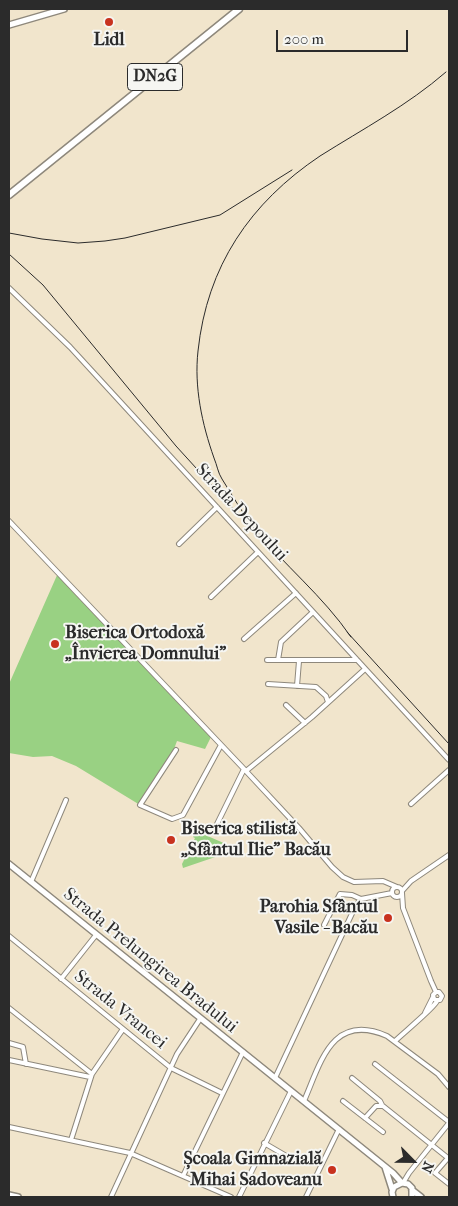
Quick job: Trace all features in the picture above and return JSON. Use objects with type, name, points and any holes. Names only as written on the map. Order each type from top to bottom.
[{"type":"main road","name":"DN2G","points":[[9,196],[231,11],[239,9]]},
{"type":"street","points":[[9,25],[64,9]]},
{"type":"street","name":"Strada Depoului","points":[[9,288],[70,347],[449,760]]},
{"type":"street","points":[[179,544],[217,507]]},
{"type":"street","points":[[9,521],[245,770],[332,867],[343,876],[358,883],[386,882],[397,891],[436,992],[439,992],[442,996],[434,1007],[395,1041]]},
{"type":"street","points":[[212,597],[258,552]]},
{"type":"street","points":[[244,639],[296,593]]},
{"type":"street","points":[[278,660],[281,642],[312,612]]},
{"type":"street","points":[[267,660],[357,660]]},
{"type":"street","points":[[297,686],[299,660]]},
{"type":"street","points":[[217,824],[245,770],[305,723],[365,669]]},
{"type":"street","points":[[268,684],[316,687],[326,696],[328,702]]},
{"type":"street","points":[[286,705],[305,723]]},
{"type":"street","points":[[176,750],[140,805],[172,819],[183,815],[221,745]]},
{"type":"street","points":[[411,804],[449,770]]},
{"type":"street","points":[[31,882],[66,800]]},
{"type":"street","points":[[324,925],[340,894],[352,895],[361,899],[397,891],[449,855]]},
{"type":"street","name":"Strada Prelungirea Bradului","points":[[9,864],[200,1020],[243,1052],[385,1166],[403,1183]]},
{"type":"street","points":[[397,891],[403,908]]},
{"type":"street","points":[[275,1078],[356,905],[361,899]]},
{"type":"street","points":[[61,979],[96,935]]},
{"type":"street","name":"Strada Vrancei","points":[[9,936],[171,1068],[222,1093]]},
{"type":"street","points":[[423,1015],[436,992]]},
{"type":"street","points":[[433,997],[438,1001]]},
{"type":"street","points":[[9,1008],[91,1076]]},
{"type":"street","points":[[111,1197],[183,1043],[200,1020]]},
{"type":"street","points":[[71,1140],[91,1076],[123,1029]]},
{"type":"street","points":[[304,1101],[331,1043],[341,1035],[361,1029],[387,1036],[395,1041],[438,1074],[449,1087]]},
{"type":"street","points":[[9,1043],[23,1047],[26,1064]]},
{"type":"street","points":[[183,1176],[243,1052]]},
{"type":"street","points":[[9,1060],[91,1076]]},
{"type":"street","points":[[374,1064],[449,1123],[411,1170],[403,1183]]},
{"type":"street","points":[[352,1078],[380,1101],[382,1105],[448,1158],[436,1174],[449,1184]]},
{"type":"street","points":[[239,1197],[291,1091]]},
{"type":"street","points":[[343,1101],[383,1132]]},
{"type":"street","points":[[365,1118],[376,1106],[382,1105]]},
{"type":"street","points":[[9,1126],[130,1153],[231,1197]]},
{"type":"street","points":[[306,1197],[339,1129]]},
{"type":"street","points":[[264,1144],[295,1162]]},
{"type":"street","points":[[385,1166],[393,1197]]},
{"type":"street","points":[[411,1170],[409,1180],[412,1197]]},
{"type":"street","points":[[392,1190],[396,1184],[403,1183],[421,1197]]},
{"type":"street","points":[[9,1196],[18,1197]]},
{"type":"green space","points":[[58,573],[211,737],[205,749],[177,741],[174,749],[176,750],[140,805],[76,766],[52,756],[33,757],[9,753],[9,684]]},
{"type":"green space","points":[[196,831],[226,844],[227,853],[183,868],[182,864],[195,838],[193,837]]},
{"type":"railway","points":[[351,637],[316,594],[253,527],[221,477],[206,432],[198,392],[197,365],[203,320],[211,291],[222,264],[236,239],[273,194],[295,174],[320,156],[401,106],[446,72]]},
{"type":"railway","points":[[9,233],[78,243],[125,238],[220,215],[292,170]]},
{"type":"railway","points":[[9,254],[43,285],[176,446],[238,514]]},
{"type":"railway","points":[[347,632],[449,744]]},
{"type":"place","name":"Lidl","points":[[109,22]]},
{"type":"place","name":"Biserica Ortodoxă „Învierea Domnului”","points":[[55,644]]},
{"type":"place","name":"Biserica stilistă „Sfântul Ilie” Bacău","points":[[171,840]]},
{"type":"place","name":"Parohia Sfântul Vasile - Bacău","points":[[388,918]]},
{"type":"place","name":"Școala Gimnazială Mihai Sadoveanu","points":[[332,1170]]}]
